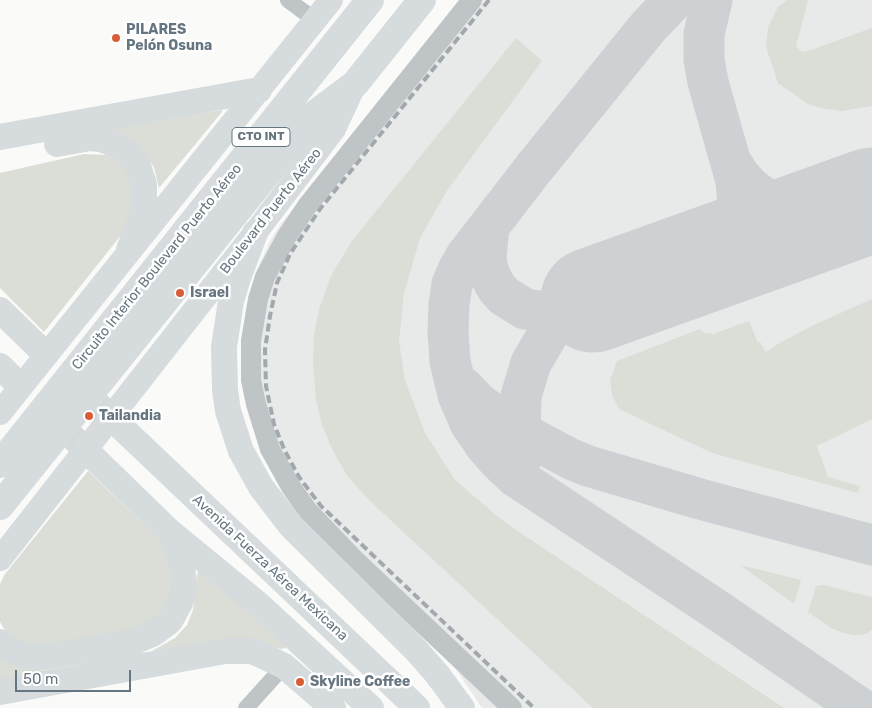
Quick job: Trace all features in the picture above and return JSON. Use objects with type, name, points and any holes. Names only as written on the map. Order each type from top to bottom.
[{"type":"highway","name":"Circuito Interior Boulevard Puerto Aéreo","points":[[0,506],[45,429],[370,0]]},
{"type":"highway","name":"Boulevard Puerto Aéreo","points":[[355,84],[422,0]]},
{"type":"highway","name":"Circuito Interior Boulevard Puerto Aéreo","points":[[88,374],[315,114],[355,84]]},
{"type":"highway","name":"Circuito Interior Boulevard Puerto Aéreo","points":[[0,464],[45,429]]},
{"type":"main road","name":"CTO INT","points":[[6,388],[129,250],[331,0]]},
{"type":"main road","name":"Boulevard Puerto Aéreo","points":[[0,559],[87,460],[121,416],[334,129],[355,84]]},
{"type":"main road","points":[[0,137],[259,90]]},
{"type":"main road","points":[[0,155],[90,138],[109,142],[126,152],[142,174],[145,193],[142,216],[129,250]]},
{"type":"main road","points":[[255,233],[231,301],[224,346],[224,390],[230,418],[241,451],[261,487],[291,526],[416,650],[437,674],[462,708]]},
{"type":"main road","points":[[0,310],[45,344]]},
{"type":"main road","name":"Avenida Fuerza Aérea Mexicana","points":[[121,416],[417,708]]},
{"type":"main road","points":[[87,460],[258,604],[371,708]]},
{"type":"main road","points":[[0,642],[16,653],[36,658],[136,641],[162,628],[176,612],[182,598],[184,582],[180,555],[169,531]]},
{"type":"main road","points":[[0,692],[225,651],[252,652],[284,666],[333,708]]},
{"type":"street","points":[[288,0],[314,20]]},
{"type":"street","points":[[472,0],[307,206],[287,236],[265,278],[258,300],[251,341],[251,380],[256,404],[270,449],[291,487],[308,510],[354,559],[512,708]]},
{"type":"street","points":[[246,708],[284,666]]},
{"type":"shaded area","points":[[459,0],[872,0],[872,708],[482,708],[445,653],[268,465],[252,426],[242,379],[246,310],[255,274],[270,241],[281,224]]},
{"type":"shaded area","points":[[787,0],[808,0],[796,46],[802,52],[872,28],[872,106],[842,111],[825,109],[808,104],[778,83],[766,47],[768,27],[778,7]]},
{"type":"shaded area","points":[[516,38],[542,61],[446,192],[420,238],[404,293],[399,341],[405,380],[425,433],[455,480],[497,516],[784,708],[593,708],[371,502],[348,477],[332,449],[322,425],[316,400],[313,361],[314,335],[319,309],[332,274],[352,241]]},
{"type":"shaded area","points":[[222,110],[159,188],[154,167],[144,154],[101,131]]},
{"type":"shaded area","points":[[84,154],[106,155],[120,162],[137,182],[129,225],[44,332],[0,288],[0,173]]},
{"type":"shaded area","points":[[872,299],[872,419],[817,446],[828,477],[860,486],[858,493],[712,453],[619,409],[612,395],[610,380],[617,361],[700,329],[704,333],[713,334],[749,321],[758,343],[760,342],[766,352],[816,324]]},
{"type":"shaded area","points":[[88,471],[158,538],[172,567],[171,598],[153,626],[49,651],[11,641],[0,622],[0,584],[5,574]]},
{"type":"shaded area","points":[[740,565],[801,580],[794,604]]},
{"type":"shaded area","points":[[198,569],[287,644],[285,648],[281,649],[262,645],[152,651],[175,638],[187,625],[193,610]]},
{"type":"shaded area","points":[[823,585],[872,597],[872,630],[865,634],[843,633],[831,628],[808,612],[816,586]]},
{"type":"shaded area","points":[[0,653],[26,666],[50,672],[0,680]]},
{"type":"taxiway","points":[[674,0],[649,26],[534,168],[466,256],[459,268],[452,284],[448,331],[450,361],[458,395],[470,423],[485,445],[516,477],[720,612],[860,708]]},
{"type":"taxiway","points":[[679,271],[721,245],[734,228],[738,205],[736,181],[708,82],[704,60],[704,34],[712,0]]},
{"type":"taxiway","points":[[731,162],[751,188],[785,212],[810,217],[836,214]]},
{"type":"taxiway","points":[[489,226],[487,265],[490,276],[504,296],[525,309],[538,311],[553,310],[584,303]]},
{"type":"taxiway","points":[[523,455],[520,432],[521,396],[531,363],[554,324],[569,311],[593,300]]},
{"type":"taxiway","points":[[464,388],[477,402],[509,426],[588,466],[700,499],[872,545]]},
{"type":"runway","points":[[593,300],[872,200]]},
{"type":"tunnel","points":[[35,344],[122,428]]},
{"type":"tunnel","points":[[9,375],[96,460]]},
{"type":"railway","points":[[489,0],[320,209],[290,254],[277,283],[270,316],[265,350],[266,386],[274,424],[284,449],[299,477],[321,506],[534,708]]},
{"type":"place","name":"PILARES Pelón Osuna","points":[[116,38]]},
{"type":"place","name":"Israel","points":[[180,293]]},
{"type":"place","name":"Tailandia","points":[[89,416]]},
{"type":"place","name":"Skyline Coffee","points":[[300,682]]}]
